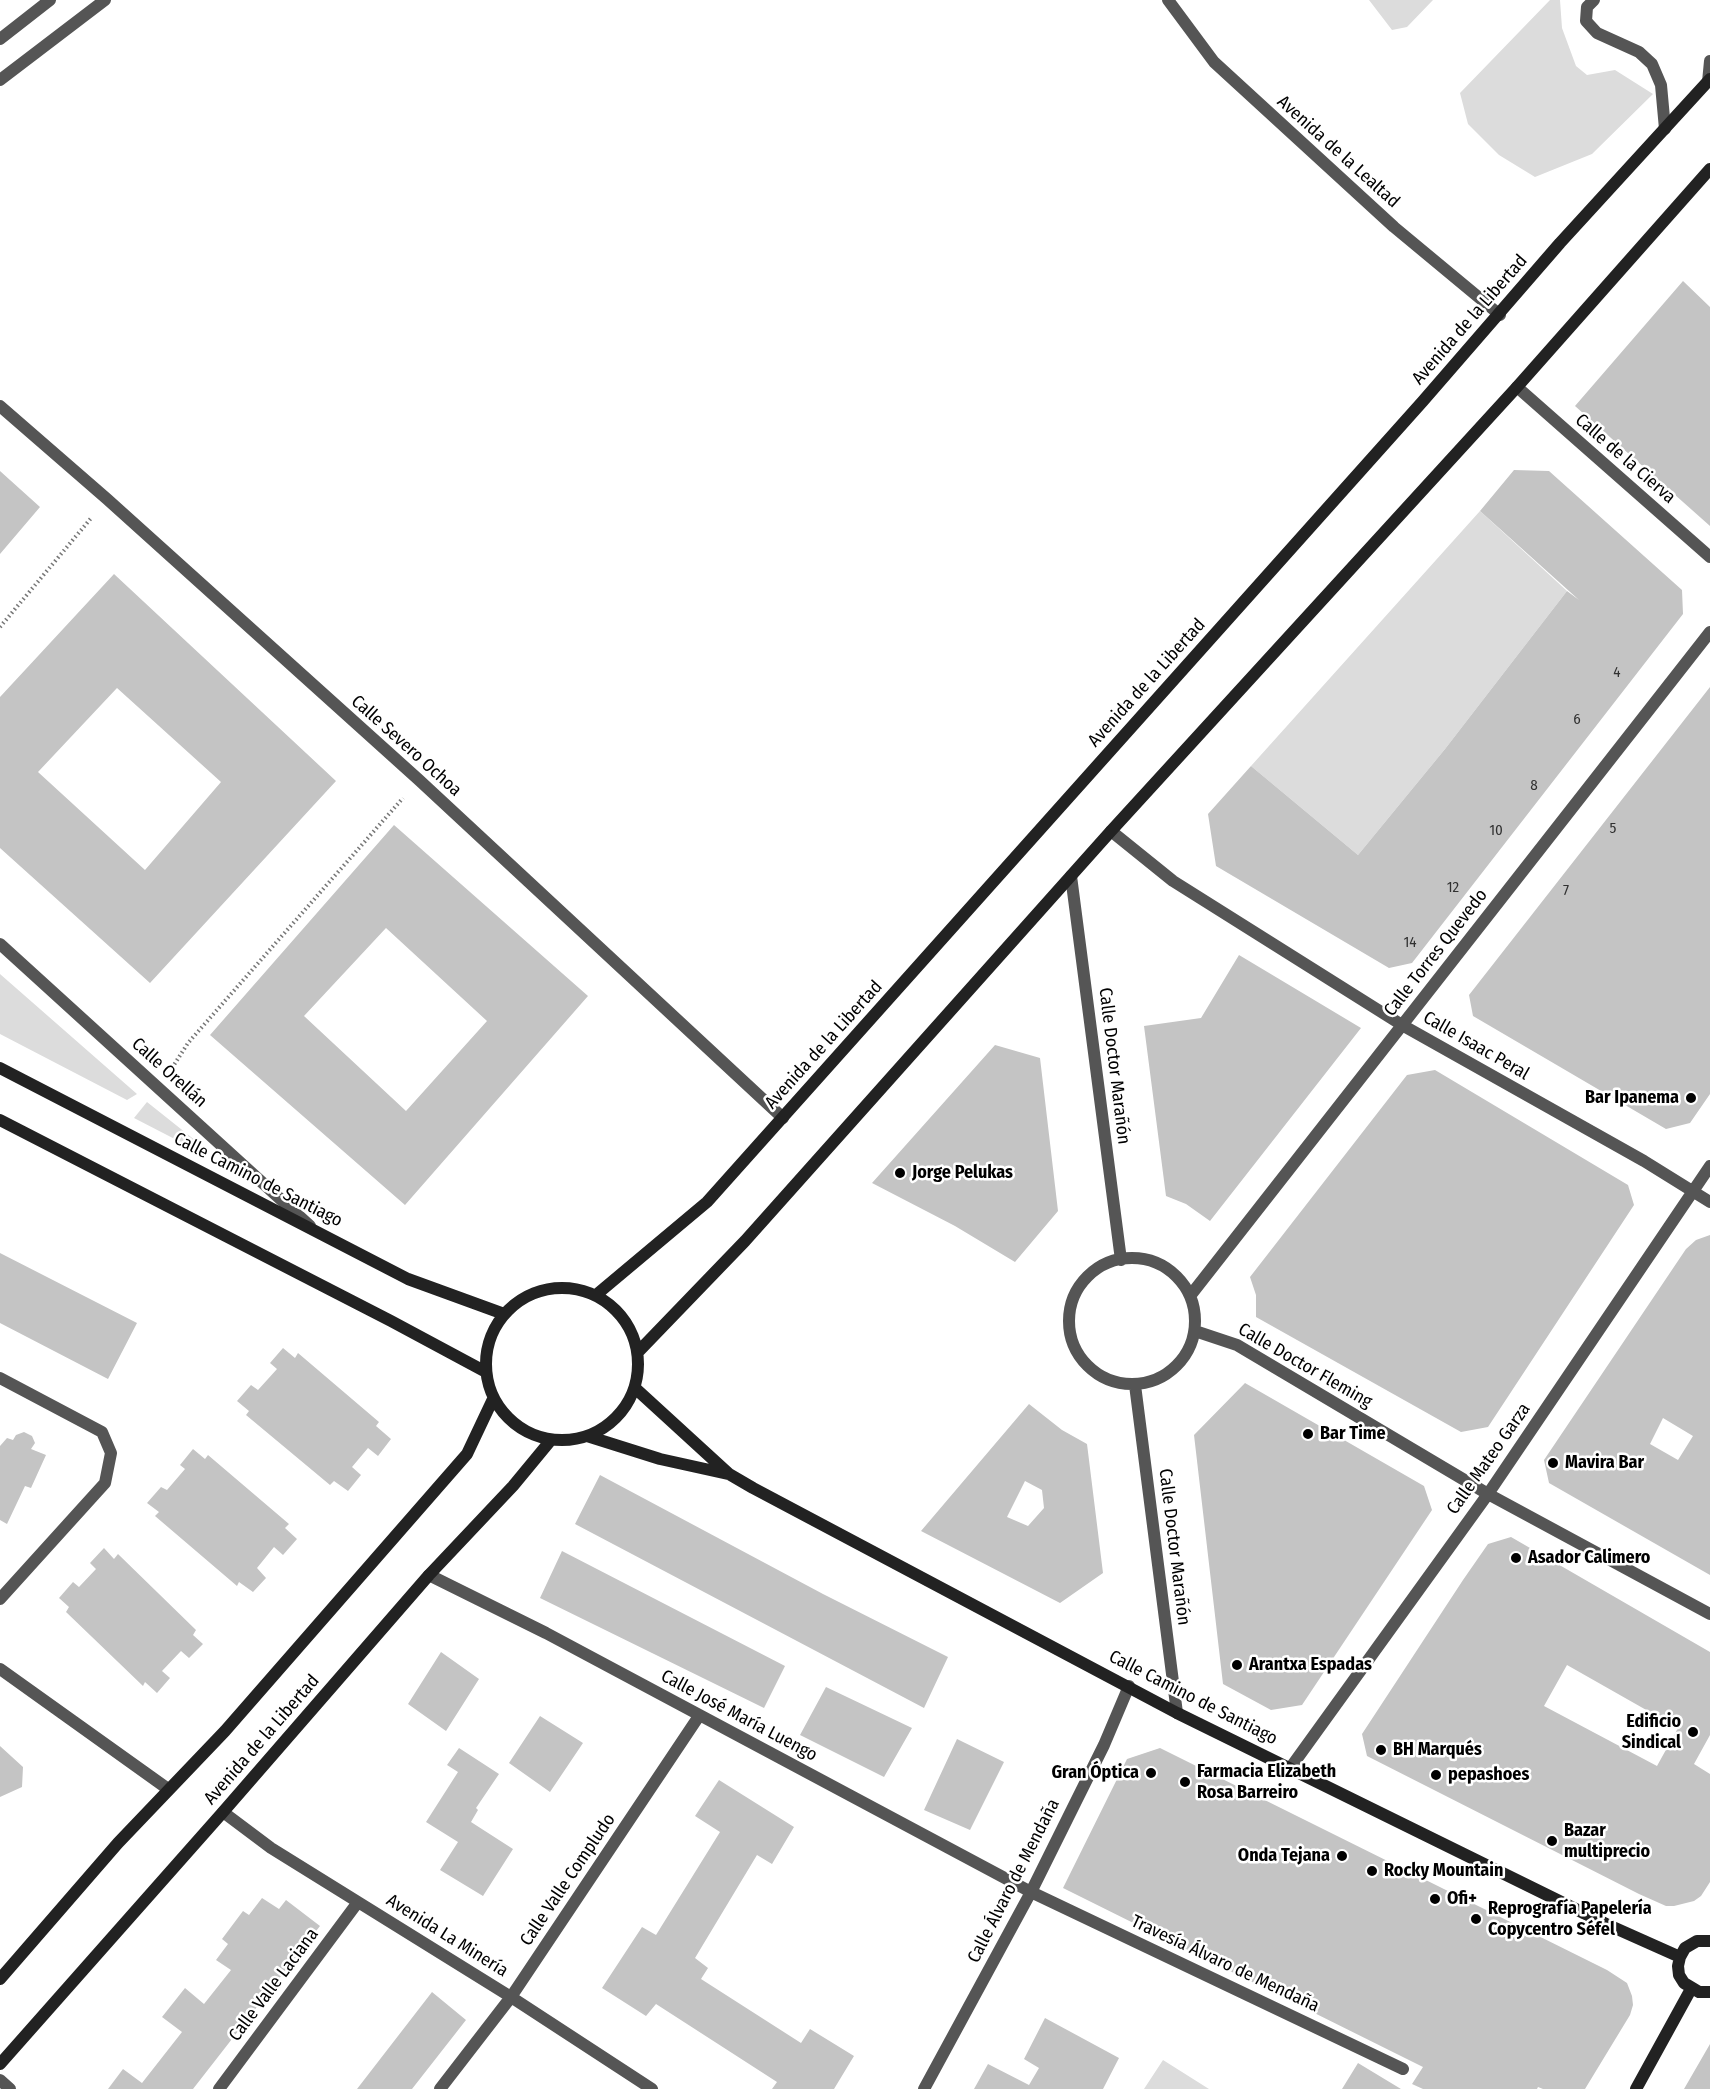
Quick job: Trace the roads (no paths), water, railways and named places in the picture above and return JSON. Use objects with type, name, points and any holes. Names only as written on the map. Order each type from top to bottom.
[{"type":"main road","name":"Avenida de la Libertad","points":[[596,1295],[707,1202],[1500,315],[1560,243],[1709,81]]},
{"type":"main road","points":[[638,1352],[745,1241],[1111,831],[1516,387],[1710,169]]},
{"type":"main road","name":"Calle Camino de Santiago","points":[[0,1068],[408,1279],[504,1314]]},
{"type":"main road","points":[[0,1120],[486,1372]]},
{"type":"main road","points":[[548,1289],[578,1289],[596,1295],[621,1314],[631,1330],[638,1352],[639,1365],[634,1388],[624,1410],[613,1421],[587,1436],[551,1440],[514,1424],[494,1398],[486,1372],[488,1342],[504,1314],[525,1298],[548,1289]]},
{"type":"main road","name":"Calle Camino de Santiago","points":[[634,1388],[729,1474],[1177,1713],[1291,1767],[1606,1924],[1680,1957]]},
{"type":"main road","name":"Avenida de la Libertad","points":[[0,1979],[168,1789],[225,1731],[467,1454],[494,1398]]},
{"type":"main road","name":"Calle Camino de Santiago","points":[[587,1436],[660,1459],[729,1474]]},
{"type":"main road","name":"Avenida de la Libertad","points":[[0,2064],[224,1812],[429,1575],[513,1486],[551,1440]]},
{"type":"main road","points":[[1710,1941],[1704,1940],[1685,1948],[1680,1957],[1679,1975],[1691,1989],[1710,1992]]},
{"type":"main road","points":[[1636,2089],[1691,1989]]},
{"type":"street","points":[[0,39],[50,0]]},
{"type":"street","points":[[0,80],[105,0]]},
{"type":"street","name":"Avenida de la Lealtad","points":[[1168,0],[1214,62],[1395,227],[1500,315]]},
{"type":"street","points":[[1594,0],[1587,8],[1586,21],[1597,33],[1640,52],[1652,64],[1660,85],[1665,129]]},
{"type":"street","points":[[1709,81],[1710,61]]},
{"type":"street","name":"Calle de la Cierva","points":[[1516,387],[1710,557]]},
{"type":"street","name":"Calle Severo Ochoa","points":[[0,406],[107,499],[419,780],[783,1118]]},
{"type":"street","name":"Calle Torres Quevedo","points":[[1190,1296],[1710,632]]},
{"type":"street","name":"Calle Isaac Peral","points":[[1111,831],[1173,881],[1402,1025],[1644,1161],[1710,1202]]},
{"type":"street","name":"Calle Doctor Marañón","points":[[1071,876],[1121,1260]]},
{"type":"street","name":"Calle Orellán","points":[[0,944],[313,1228]]},
{"type":"street","name":"Calle Mateo Garza","points":[[1291,1767],[1488,1494],[1710,1166]]},
{"type":"street","points":[[1138,1258],[1154,1262],[1175,1276],[1190,1296],[1195,1314],[1195,1332],[1187,1352],[1174,1368],[1156,1380],[1135,1385],[1116,1383],[1098,1375],[1084,1363],[1074,1347],[1069,1329],[1070,1310],[1076,1291],[1088,1276],[1103,1265],[1138,1258]]},
{"type":"street","name":"Calle Doctor Fleming","points":[[1195,1332],[1237,1345],[1488,1494],[1710,1614]]},
{"type":"street","points":[[0,1378],[102,1432],[111,1454],[105,1483],[0,1599]]},
{"type":"street","name":"Calle Doctor Marañón","points":[[1135,1385],[1177,1713]]},
{"type":"street","name":"Calle José María Luengo","points":[[429,1575],[546,1633],[1031,1892]]},
{"type":"street","points":[[0,1669],[168,1789]]},
{"type":"street","name":"Calle Álvaro de Mendaña","points":[[924,2089],[1031,1892],[1104,1745],[1129,1686]]},
{"type":"street","name":"Calle Valle Compludo","points":[[440,2089],[511,1997],[699,1716]]},
{"type":"street","name":"Avenida La Minería","points":[[224,1812],[271,1848],[511,1997],[651,2089]]},
{"type":"street","name":"Travesía Álvaro de Mendaña","points":[[1031,1892],[1403,2069]]},
{"type":"street","name":"Calle Valle Laciana","points":[[219,2089],[358,1902]]},
{"type":"street","points":[[0,2080],[10,2089]]},
{"type":"place","name":"Bar Ipanema","points":[[1691,1098]]},
{"type":"place","name":"Jorge Pelukas","points":[[900,1173]]},
{"type":"place","name":"Bar Time","points":[[1308,1434]]},
{"type":"place","name":"Mavira Bar","points":[[1553,1463]]},
{"type":"place","name":"Asador Calimero","points":[[1516,1558]]},
{"type":"place","name":"Arantxa Espadas","points":[[1237,1665]]},
{"type":"place","name":"Edificio Sindical","points":[[1693,1732]]},
{"type":"place","name":"BH Marqués","points":[[1381,1750]]},
{"type":"place","name":"Gran Óptica","points":[[1151,1773]]},
{"type":"place","name":"pepashoes","points":[[1436,1775]]},
{"type":"place","name":"Farmacia Elizabeth Rosa Barreiro","points":[[1185,1782]]},
{"type":"place","name":"Bazar multiprecio","points":[[1552,1841]]},
{"type":"place","name":"Onda Tejana","points":[[1342,1856]]},
{"type":"place","name":"Rocky Mountain","points":[[1372,1871]]},
{"type":"place","name":"Ofi+","points":[[1435,1899]]},
{"type":"place","name":"Reprografía Papelería Copycentro Séfel","points":[[1476,1919]]}]
